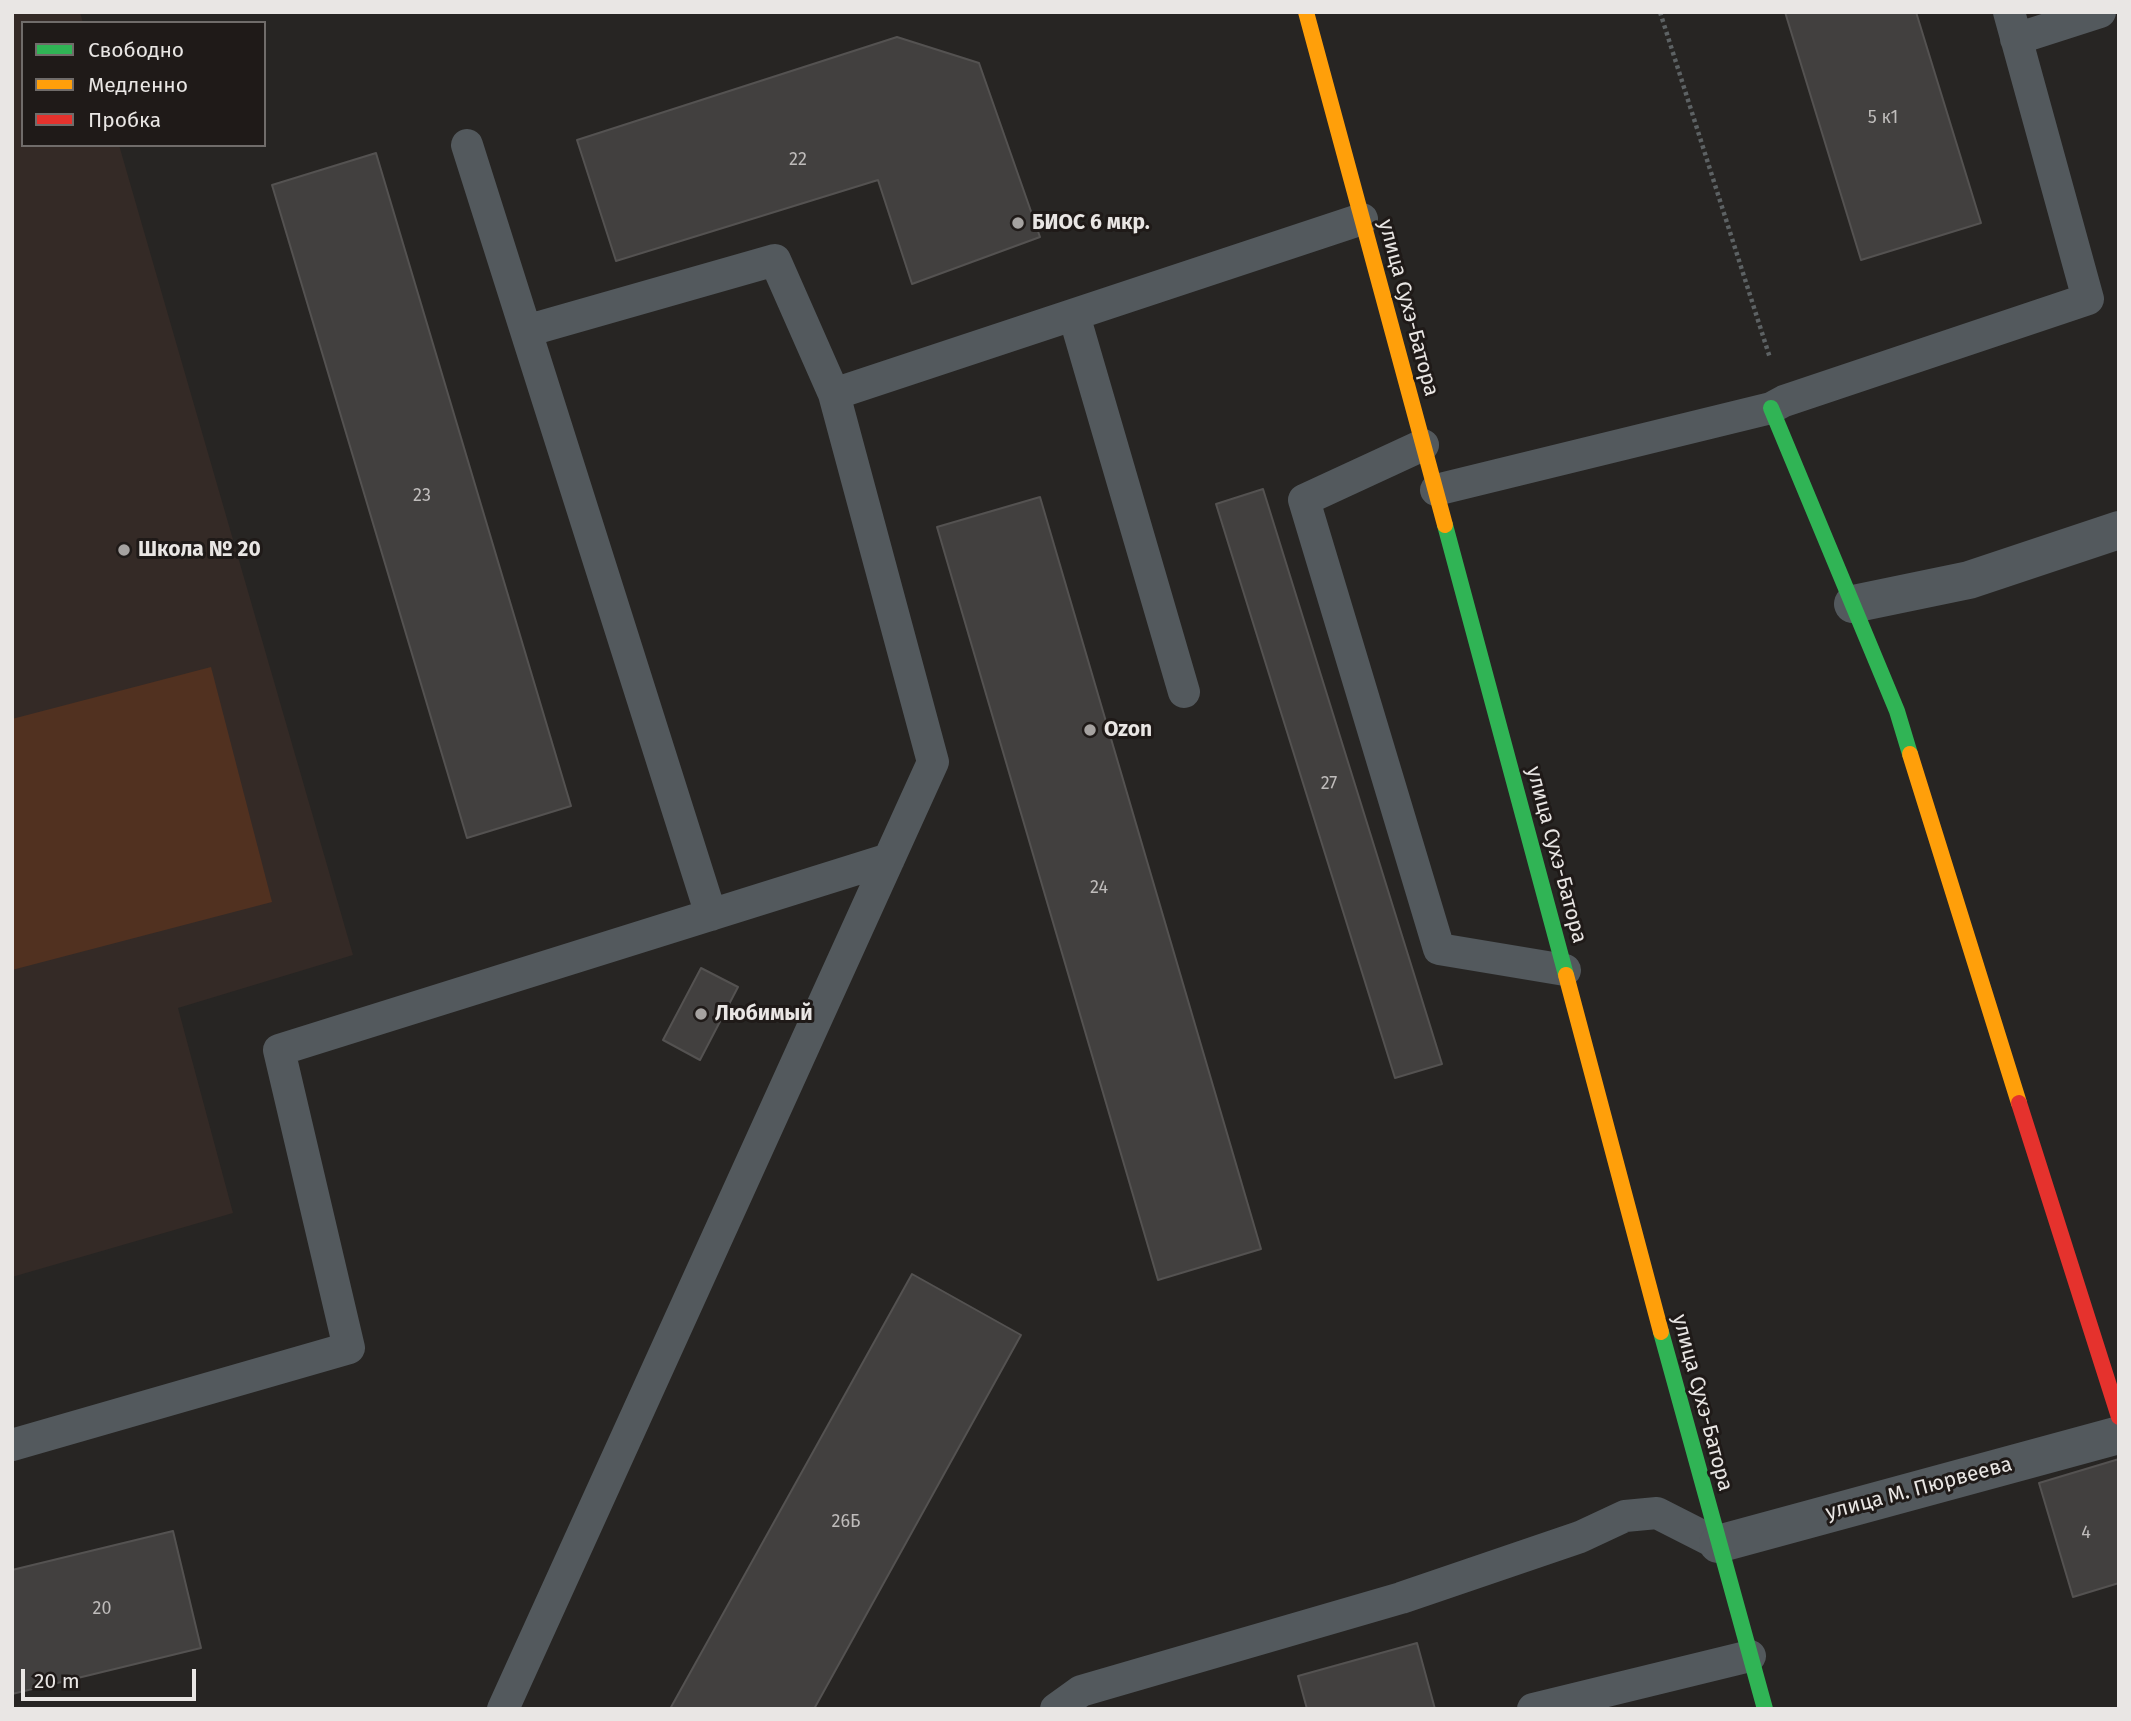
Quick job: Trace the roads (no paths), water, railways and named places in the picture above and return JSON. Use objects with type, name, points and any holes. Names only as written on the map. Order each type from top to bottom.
[{"type":"main road","name":"улица Сухэ-Батора","points":[[1306,12],[1718,1544],[1765,1709]]},
{"type":"main road","points":[[1777,404],[1897,711],[1945,872],[2119,1417]]},
{"type":"street","points":[[1853,604],[1969,580],[2119,530]]},
{"type":"street","name":"улица М. Пюрвеева","points":[[1718,1544],[2119,1435]]},
{"type":"lane","points":[[1436,490],[1777,404],[2088,299],[2012,26],[2100,12]]},
{"type":"lane","points":[[467,145],[711,915]]},
{"type":"lane","points":[[834,394],[1362,219]]},
{"type":"lane","points":[[503,1709],[933,762],[834,394],[775,260],[526,331]]},
{"type":"lane","points":[[1074,315],[1184,692]]},
{"type":"lane","points":[[1423,445],[1304,499],[1439,949],[1565,970]]},
{"type":"lane","points":[[12,1445],[349,1348],[279,1050],[889,859]]},
{"type":"lane","points":[[1056,1709],[1081,1691],[1401,1598],[1580,1537],[1625,1516],[1657,1513],[1718,1544]]},
{"type":"lane","points":[[1533,1709],[1750,1656]]},
{"type":"place","name":"БИОС 6 мкр.","points":[[1018,223]]},
{"type":"place","name":"Школа № 20","points":[[124,550]]},
{"type":"place","name":"Ozon","points":[[1090,730]]},
{"type":"place","name":"Любимый","points":[[701,1014]]}]
